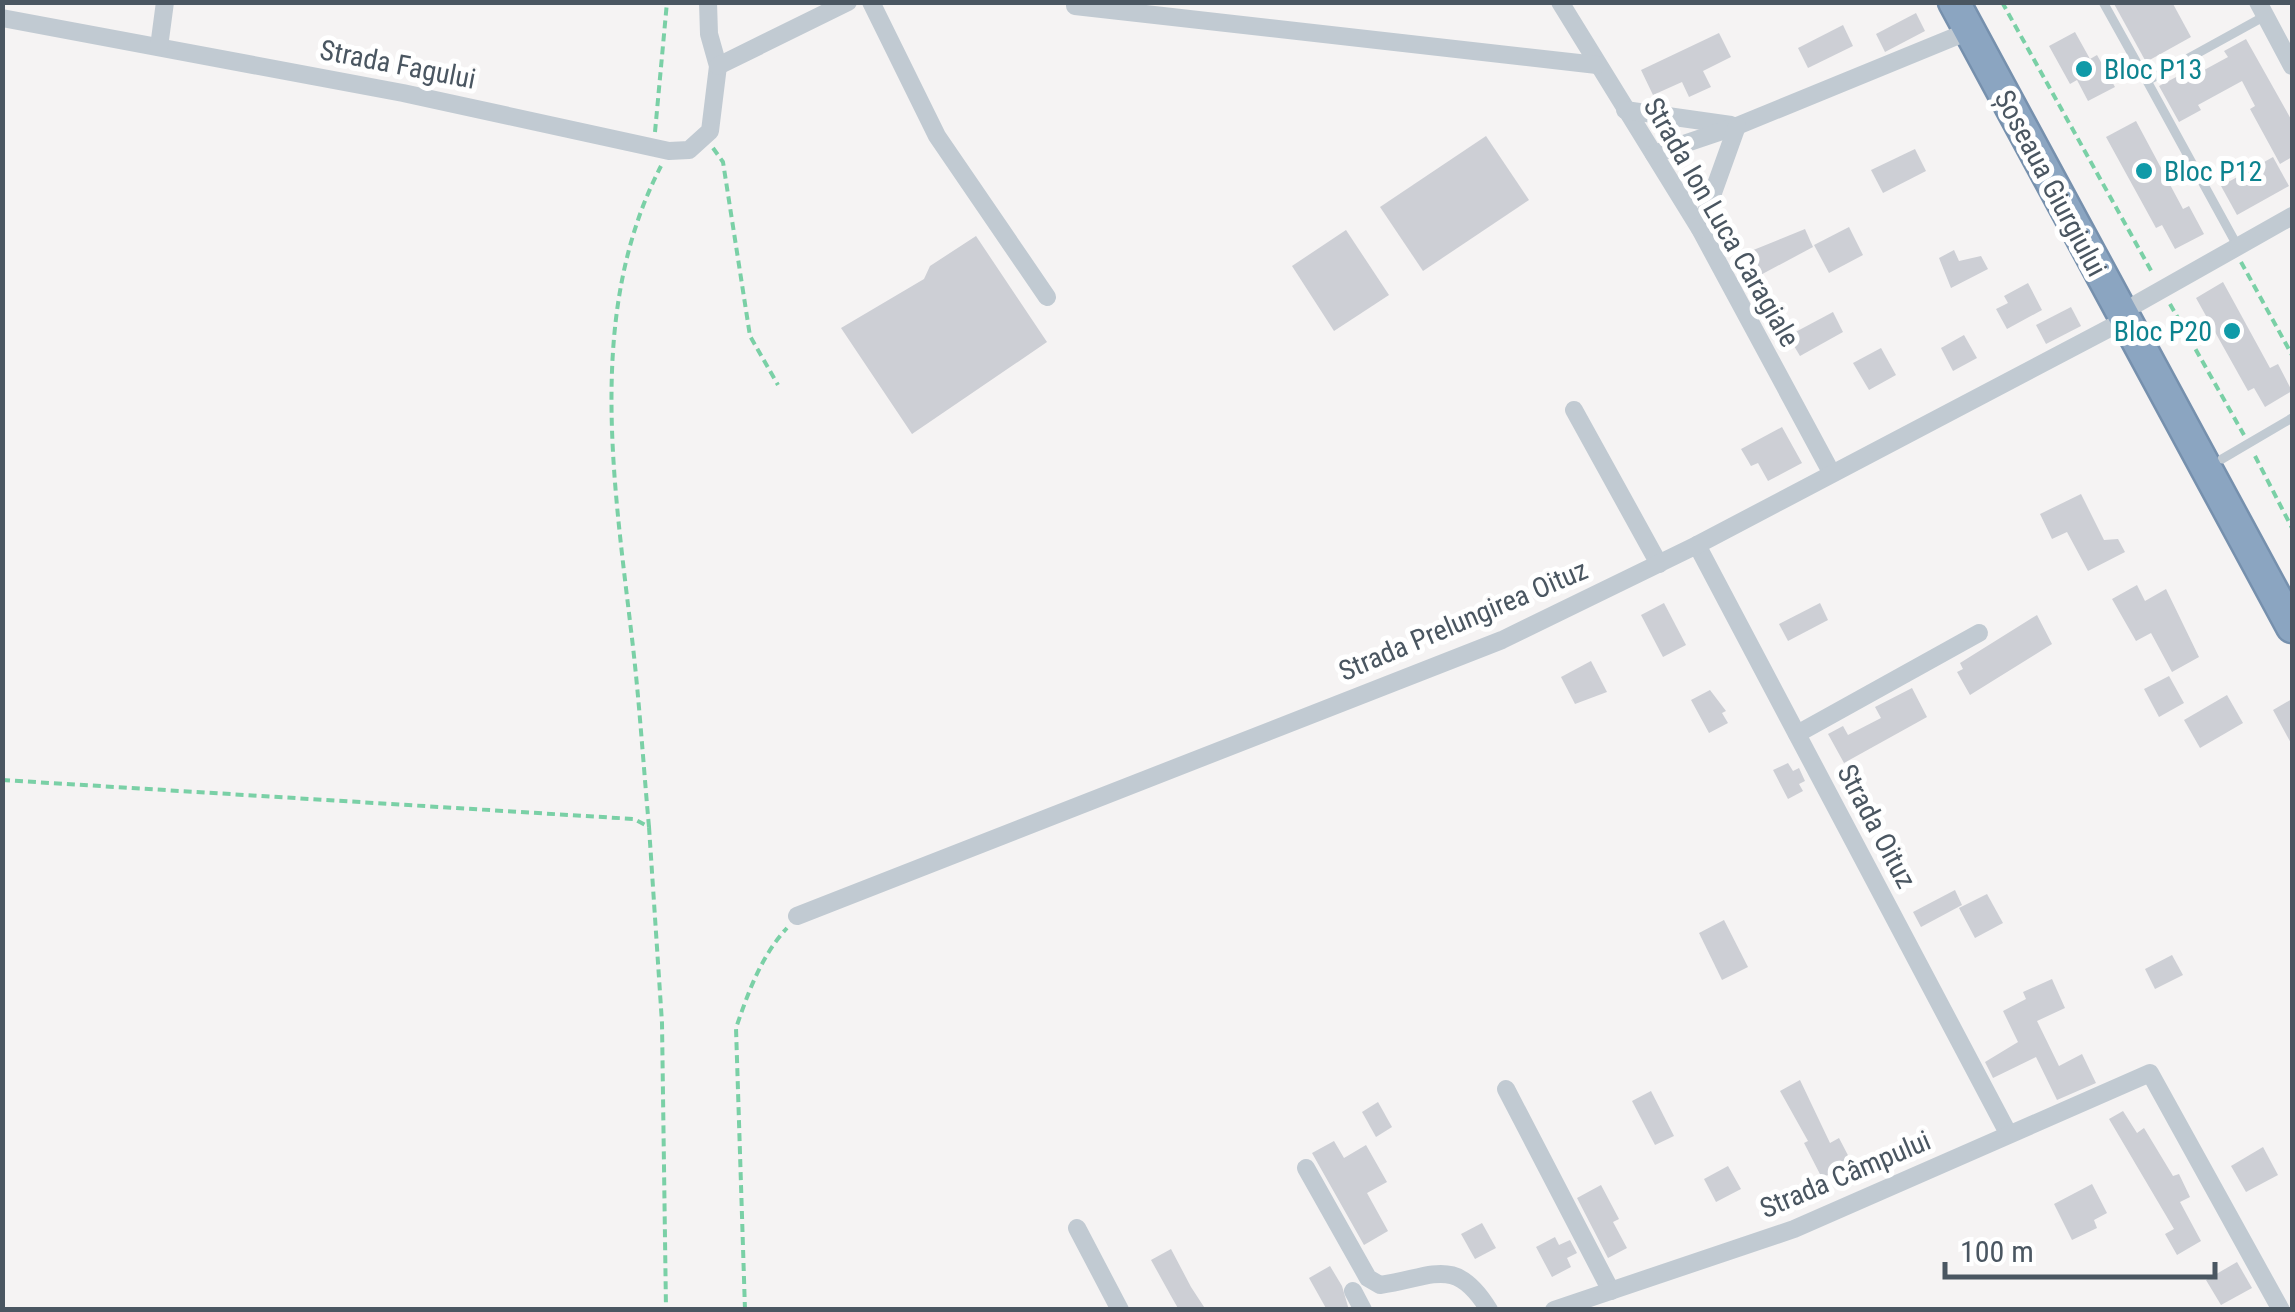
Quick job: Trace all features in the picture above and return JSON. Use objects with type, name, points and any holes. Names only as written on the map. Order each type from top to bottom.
[{"type":"highway","name":"Șoseaua Giurgiului","points":[[1954,2],[1971,17],[2142,304],[2292,589]]},
{"type":"highway","name":"Șoseaua Giurgiului","points":[[2142,304],[2292,628]]},
{"type":"street","points":[[159,47],[165,2]]},
{"type":"street","points":[[702,142],[710,130],[718,66],[708,34],[708,2]]},
{"type":"street","points":[[718,66],[848,2]]},
{"type":"street","points":[[870,2],[937,136],[1047,297]]},
{"type":"street","name":"Strada Ion Luca Caragiale","points":[[1560,2],[1700,229],[1831,472]]},
{"type":"street","points":[[1075,6],[1597,65]]},
{"type":"street","points":[[2262,9],[2292,66]]},
{"type":"street","points":[[1654,154],[1736,126],[1971,17]]},
{"type":"street","name":"Strada Fagului","points":[[2,18],[403,92],[662,150],[689,150],[702,142]]},
{"type":"street","points":[[1625,110],[1736,126]]},
{"type":"street","points":[[1700,229],[1736,126]]},
{"type":"street","name":"Strada Prelungirea Oituz","points":[[797,916],[1314,710],[1426,672],[1659,564],[2142,304],[2292,216]]},
{"type":"street","points":[[1574,410],[1659,564]]},
{"type":"street","name":"Strada Oituz","points":[[1697,545],[2008,1133]]},
{"type":"street","points":[[1797,734],[1979,634]]},
{"type":"street","name":"Strada Câmpului","points":[[1554,1310],[1794,1229],[2150,1072],[2281,1310]]},
{"type":"street","points":[[1506,1089],[1611,1291]]},
{"type":"street","points":[[1306,1168],[1368,1278],[1380,1285],[1452,1272],[1470,1283],[1489,1310]]},
{"type":"street","points":[[1078,1228],[1120,1310]]},
{"type":"street","points":[[1352,1291],[1363,1310]]},
{"type":"lane","points":[[2104,2],[2236,248]]},
{"type":"lane","points":[[2147,81],[2262,9]]},
{"type":"lane","points":[[2222,458],[2292,418]]},
{"type":"path","points":[[666,2],[662,150],[632,244],[609,408],[615,514],[641,720],[662,1023],[666,1310]]},
{"type":"path","points":[[2002,2],[2142,304],[2248,443],[2292,528]]},
{"type":"path","points":[[702,142],[724,162],[750,336],[778,385]]},
{"type":"path","points":[[2236,248],[2292,354]]},
{"type":"path","points":[[2,780],[634,818],[649,827]]},
{"type":"path","points":[[745,1310],[736,1028],[774,942],[797,916]]},
{"type":"building","points":[[2113,2],[2172,2],[2191,37],[2146,62]]},
{"type":"building","points":[[1916,13],[1925,31],[1885,52],[1876,34]]},
{"type":"building","points":[[1843,25],[1853,46],[1808,68],[1798,48]]},
{"type":"building","name":"Bloc P13","points":[[2075,32],[2090,59],[2097,55],[2115,87],[2088,101],[2077,80],[2070,84],[2049,46]]},
{"type":"building","points":[[1719,33],[1731,57],[1703,71],[1711,87],[1689,97],[1682,82],[1653,95],[1641,70]]},
{"type":"building","points":[[2246,39],[2292,121],[2292,157],[2280,164],[2250,109],[2255,106],[2242,81],[2198,105],[2201,110],[2179,122],[2159,86],[2180,75],[2184,81],[2228,57],[2224,51]]},
{"type":"building","name":"Bloc P12","points":[[2136,121],[2183,209],[2189,206],[2204,234],[2175,249],[2162,225],[2156,228],[2106,137]]},
{"type":"building","points":[[1486,136],[1529,200],[1423,271],[1380,207]]},
{"type":"building","points":[[1915,149],[1926,171],[1883,193],[1871,170]]},
{"type":"building","points":[[2273,157],[2289,186],[2237,215],[2221,186]]},
{"type":"building","points":[[1849,227],[1863,255],[1829,273],[1814,245]]},
{"type":"building","points":[[1805,229],[1813,247],[1753,279],[1741,255]]},
{"type":"building","points":[[1346,230],[1389,295],[1334,331],[1292,266]]},
{"type":"building","points":[[976,236],[1047,342],[912,434],[841,328],[924,279],[930,266]]},
{"type":"building","points":[[1954,250],[1959,261],[1981,256],[1988,269],[1951,288],[1939,258]]},
{"type":"building","name":"Bloc P20","points":[[2223,282],[2270,368],[2278,364],[2292,391],[2265,407],[2254,388],[2248,391],[2196,298]]},
{"type":"building","points":[[2028,283],[2042,310],[2007,329],[1996,309],[2008,303],[2004,296]]},
{"type":"building","points":[[2071,307],[2081,326],[2046,344],[2036,325]]},
{"type":"building","points":[[1833,312],[1843,332],[1800,356],[1788,336]]},
{"type":"building","points":[[1964,335],[1977,358],[1953,371],[1941,348]]},
{"type":"building","points":[[1881,348],[1896,375],[1869,390],[1853,363]]},
{"type":"building","points":[[1782,427],[1802,463],[1768,481],[1758,463],[1751,466],[1741,449]]},
{"type":"building","points":[[2081,494],[2104,540],[2118,539],[2125,552],[2088,571],[2067,532],[2052,539],[2040,514]]},
{"type":"building","points":[[2137,585],[2145,601],[2166,589],[2199,657],[2172,672],[2151,633],[2136,641],[2112,599]]},
{"type":"building","points":[[1664,603],[1686,645],[1663,657],[1641,615]]},
{"type":"building","points":[[1820,603],[1828,620],[1788,641],[1779,624]]},
{"type":"building","points":[[2037,615],[2052,644],[1970,695],[1957,672],[1963,669],[1960,663]]},
{"type":"building","points":[[1591,661],[1607,692],[1575,704],[1561,677]]},
{"type":"building","points":[[2169,676],[2184,703],[2159,717],[2144,689]]},
{"type":"building","points":[[1912,688],[1927,717],[1844,763],[1828,734],[1843,726],[1848,735],[1881,718],[1875,707]]},
{"type":"building","points":[[1710,690],[1726,711],[1722,713],[1728,723],[1709,733],[1691,700]]},
{"type":"building","points":[[2227,695],[2243,723],[2200,748],[2184,720]]},
{"type":"building","points":[[2292,699],[2292,745],[2273,710]]},
{"type":"building","points":[[1788,763],[1793,771],[1799,768],[1805,781],[1799,784],[1803,791],[1788,799],[1773,770]]},
{"type":"building","points":[[1955,890],[1962,905],[1921,927],[1913,912]]},
{"type":"building","points":[[1987,894],[2003,923],[1975,938],[1959,908]]},
{"type":"building","points":[[1724,920],[1748,967],[1722,980],[1699,933]]},
{"type":"building","points":[[2172,955],[2183,975],[2155,989],[2145,969]]},
{"type":"building","points":[[2052,979],[2065,1008],[2037,1021],[2059,1066],[2082,1054],[2096,1083],[2057,1100],[2036,1057],[1993,1078],[1985,1062],[2018,1042],[2003,1011],[2026,999],[2023,992]]},
{"type":"building","points":[[1800,1080],[1830,1143],[1839,1138],[1852,1163],[1822,1178],[1804,1143],[1808,1141],[1780,1091]]},
{"type":"building","points":[[1651,1091],[1674,1136],[1655,1145],[1632,1101]]},
{"type":"building","points":[[1378,1102],[1392,1127],[1376,1137],[1362,1112]]},
{"type":"building","points":[[2123,1111],[2137,1133],[2144,1128],[2173,1176],[2179,1174],[2190,1197],[2180,1202],[2201,1241],[2177,1255],[2165,1234],[2174,1229],[2109,1119]]},
{"type":"building","points":[[1334,1141],[1344,1158],[1366,1145],[1387,1182],[1367,1193],[1388,1231],[1364,1245],[1312,1153]]},
{"type":"building","points":[[2263,1147],[2278,1175],[2246,1192],[2231,1166]]},
{"type":"building","points":[[1728,1166],[1741,1189],[1716,1202],[1704,1179]]},
{"type":"building","points":[[2092,1184],[2107,1213],[2094,1220],[2097,1228],[2072,1240],[2054,1204]]},
{"type":"building","points":[[1601,1185],[1619,1219],[1613,1222],[1627,1248],[1608,1258],[1577,1198]]},
{"type":"building","points":[[1482,1223],[1496,1248],[1475,1259],[1461,1234]]},
{"type":"building","points":[[1555,1237],[1559,1245],[1570,1240],[1577,1253],[1567,1258],[1571,1267],[1552,1277],[1536,1247]]},
{"type":"building","points":[[1171,1249],[1206,1310],[1179,1310],[1151,1260]]},
{"type":"building","points":[[2237,1262],[2252,1288],[2221,1305],[2206,1280]]},
{"type":"building","points":[[1330,1266],[1342,1286],[1349,1310],[1327,1310],[1309,1278]]},
{"type":"place","name":"Bloc P13","points":[[2084,69]]},
{"type":"place","name":"Bloc P12","points":[[2144,171]]},
{"type":"place","name":"Bloc P20","points":[[2232,331]]}]
